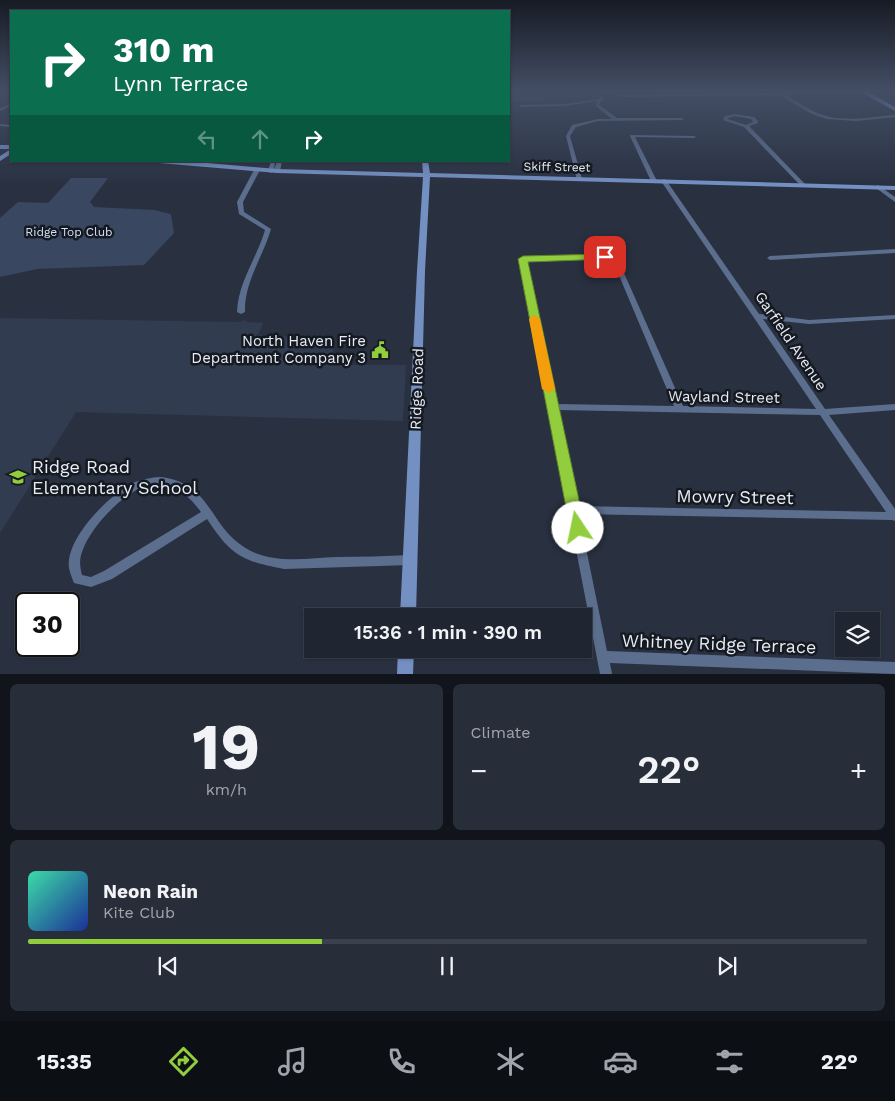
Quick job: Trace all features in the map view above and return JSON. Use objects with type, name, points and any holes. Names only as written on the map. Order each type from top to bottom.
[{"type":"main road","points":[[0,158],[10,150]]},
{"type":"main road","name":"Skiff Street","points":[[171,162],[274,171],[895,188]]},
{"type":"main road","name":"Ridge Road","points":[[408,608],[427,176],[425,162]]},
{"type":"main road","points":[[405,674],[406,658]]},
{"type":"street","points":[[579,178],[568,136],[572,128],[594,121]]},
{"type":"street","points":[[727,121],[746,126],[754,124],[755,121]]},
{"type":"street","points":[[746,126],[803,185]]},
{"type":"street","points":[[654,181],[632,136],[694,137]]},
{"type":"street","points":[[273,162],[274,171]]},
{"type":"street","points":[[274,171],[279,162]]},
{"type":"street","points":[[241,312],[239,300],[265,244],[268,229],[242,212],[240,202],[256,170]]},
{"type":"street","name":"Garfield Avenue","points":[[664,181],[895,516]]},
{"type":"street","points":[[878,187],[895,200]]},
{"type":"street","points":[[770,258],[895,251]]},
{"type":"street","points":[[606,674],[523,259],[605,257],[612,259],[618,265],[680,410]]},
{"type":"street","points":[[757,316],[809,322],[895,317]]},
{"type":"street","name":"Wayland Street","points":[[553,407],[823,412],[895,407]]},
{"type":"street","points":[[208,514],[103,578],[87,582],[80,580],[76,576],[74,568],[76,555],[92,524],[113,502],[139,485],[162,481],[181,484],[194,495],[208,514],[231,546],[240,552],[267,561],[284,564],[410,560]]},
{"type":"street","name":"Mowry Street","points":[[574,510],[895,516]]},
{"type":"street","name":"Whitney Ridge Terrace","points":[[603,658],[895,668]]},
{"type":"shaded area","name":"Ridge Road Elementary School","points":[[0,318],[238,322],[246,320],[246,322],[263,323],[258,335],[335,339],[331,365],[406,365],[403,421],[76,412],[0,533]]},
{"type":"green space","name":"Ridge Top Club","points":[[71,178],[108,178],[90,202],[94,207],[154,210],[171,214],[174,233],[144,265],[37,269],[0,277],[0,218],[18,202],[48,203]]},
{"type":"slow traffic","points":[[534,319],[549,389]]},
{"type":"place","name":"North Haven Fire Department Company 3","points":[[380,350]]},
{"type":"place","name":"Ridge Road Elementary School","points":[[18,477]]},
{"type":"route","points":[[578,528],[522,261],[529,257],[605,257]]}]
